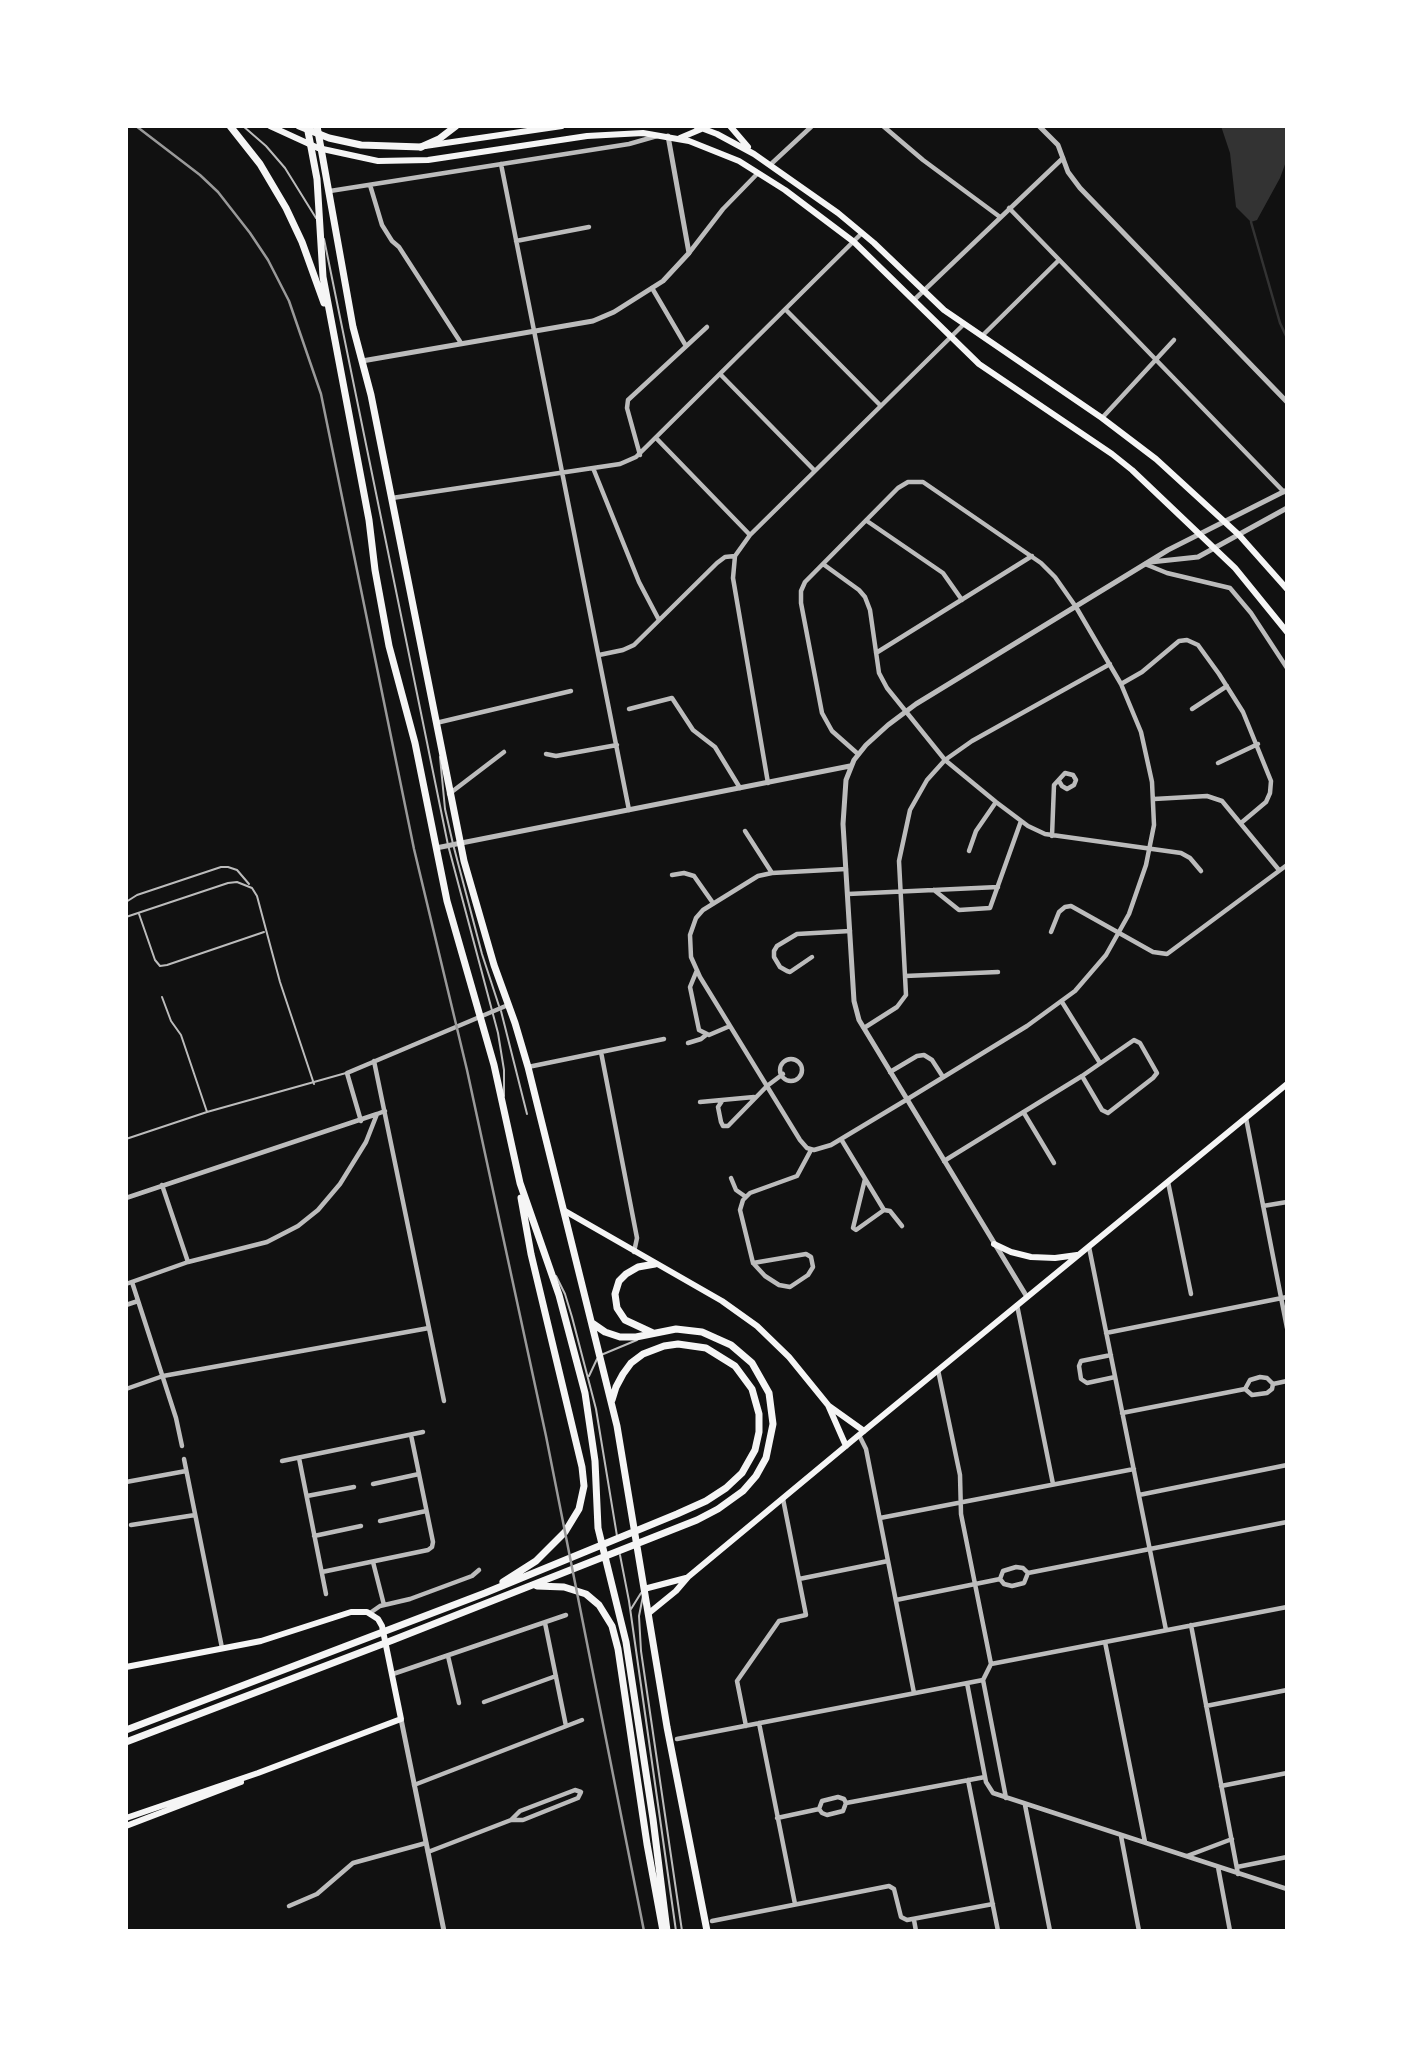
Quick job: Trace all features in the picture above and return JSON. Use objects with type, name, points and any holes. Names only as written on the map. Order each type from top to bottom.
[{"type":"main road","points":[[230,126],[260,164],[286,208],[314,273],[334,336]]},
{"type":"main road","points":[[270,126],[318,148],[357,158],[409,161],[587,136],[629,133],[665,135],[717,151],[758,172],[854,242],[950,338],[989,371],[1125,464],[1215,548],[1254,589],[1287,632]]},
{"type":"main road","points":[[299,126],[343,142],[381,147],[421,147],[562,126]]},
{"type":"main road","points":[[307,126],[317,179],[321,262],[369,520],[387,634],[413,735],[454,926],[504,1107],[520,1183],[524,1221],[582,1467],[584,1486],[581,1502],[570,1524],[525,1573]]},
{"type":"main road","points":[[317,126],[348,298],[392,498],[449,794],[453,844],[478,915],[504,1006],[528,1067],[627,1472],[667,1727],[707,1931]]},
{"type":"main road","points":[[421,147],[439,139],[456,126]]},
{"type":"main road","points":[[696,126],[706,127],[770,165],[862,233],[923,292],[964,324],[1102,418],[1156,459],[1239,534],[1287,589]]},
{"type":"main road","points":[[730,126],[754,154]]},
{"type":"main road","points":[[678,138],[706,127]]},
{"type":"main road","points":[[649,1613],[783,1498],[1287,1084]]},
{"type":"main road","points":[[520,1183],[565,1314],[585,1393],[595,1461],[598,1528],[626,1642],[653,1819],[665,1931]]},
{"type":"main road","points":[[565,1212],[722,1301],[757,1326],[789,1357],[828,1405],[862,1433]]},
{"type":"main road","points":[[994,1244],[1010,1252],[1031,1257],[1055,1258],[1079,1254]]},
{"type":"main road","points":[[653,1333],[625,1320],[619,1312],[615,1298],[618,1285],[626,1274],[638,1267],[655,1264]]},
{"type":"main road","points":[[126,1742],[529,1587],[707,1515],[743,1491],[766,1458],[774,1424],[764,1383],[752,1363],[739,1350],[712,1335],[676,1329],[628,1338],[614,1336],[592,1323]]},
{"type":"main road","points":[[126,1730],[485,1593],[525,1573],[647,1527],[706,1501],[726,1488],[742,1473],[752,1458],[757,1441],[759,1414],[756,1397],[744,1375],[726,1359],[697,1345],[678,1344],[657,1348],[637,1359],[619,1380],[611,1402]]},
{"type":"main road","points":[[828,1405],[846,1446]]},
{"type":"main road","points":[[644,1589],[688,1577]]},
{"type":"main road","points":[[529,1587],[559,1586],[578,1591],[593,1599],[608,1618],[616,1642],[665,1931]]},
{"type":"main road","points":[[126,1667],[283,1635],[351,1612],[370,1613],[381,1623],[401,1719],[258,1773],[126,1818]]},
{"type":"main road","points":[[126,1826],[258,1773]]},
{"type":"street","points":[[770,165],[812,126]]},
{"type":"street","points":[[883,126],[923,160],[1000,216]]},
{"type":"street","points":[[1039,126],[1058,145],[1068,172],[1080,188],[1287,402]]},
{"type":"street","points":[[330,191],[629,144],[665,135],[689,253]]},
{"type":"street","points":[[914,300],[1064,157]]},
{"type":"street","points":[[501,164],[629,810]]},
{"type":"street","points":[[362,361],[593,321],[614,312],[671,274],[723,209],[758,172]]},
{"type":"street","points":[[370,185],[382,225],[461,343]]},
{"type":"street","points":[[1009,208],[1286,491],[1147,563],[906,711],[888,724],[858,754],[850,766],[844,786],[843,804],[854,1001],[859,1020],[1027,1297]]},
{"type":"street","points":[[516,241],[589,227]]},
{"type":"street","points":[[392,498],[593,468],[626,462],[640,455],[862,233]]},
{"type":"street","points":[[982,336],[1059,260]]},
{"type":"street","points":[[652,288],[686,346]]},
{"type":"street","points":[[786,310],[881,406]]},
{"type":"street","points":[[768,783],[733,578],[735,556],[750,535],[964,324]]},
{"type":"street","points":[[640,455],[627,403],[707,327]]},
{"type":"street","points":[[1102,418],[1174,340]]},
{"type":"street","points":[[721,375],[816,471]]},
{"type":"street","points":[[657,439],[750,535]]},
{"type":"street","points":[[593,468],[639,582],[659,621]]},
{"type":"street","points":[[846,869],[772,873],[753,878],[713,903],[696,918],[690,935],[690,951],[697,970],[804,1145],[811,1150],[821,1150],[906,1100],[1027,1026],[1075,991],[1097,967],[1121,932],[1137,895],[1150,848],[1154,799],[1146,748],[1121,684],[1076,607],[1049,570],[1032,556],[923,482],[913,481],[902,485],[803,587],[801,603],[822,713],[832,731],[858,754]]},
{"type":"street","points":[[1147,563],[1193,558],[1287,508]]},
{"type":"street","points":[[867,521],[943,573],[962,600]]},
{"type":"street","points":[[599,655],[634,645],[721,560],[735,556]]},
{"type":"street","points":[[876,653],[1032,556]]},
{"type":"street","points":[[1147,563],[1167,573],[1230,588],[1251,613],[1287,668]]},
{"type":"street","points":[[824,564],[865,597],[870,610],[883,684],[945,760],[996,802],[1034,829],[1052,836],[1186,855],[1201,871]]},
{"type":"street","points":[[1121,684],[1152,665],[1179,642],[1187,640],[1198,645],[1227,687],[1258,744],[1271,780],[1266,802],[1241,822]]},
{"type":"street","points":[[864,1028],[901,1004],[906,995],[899,892],[901,848],[910,810],[927,780],[945,760],[972,741],[1110,664]]},
{"type":"street","points":[[1192,709],[1227,687]]},
{"type":"street","points":[[435,723],[570,691]]},
{"type":"street","points":[[629,709],[671,698],[693,730],[715,747],[740,788]]},
{"type":"street","points":[[1217,763],[1258,744]]},
{"type":"street","points":[[547,754],[559,756],[617,745]]},
{"type":"street","points":[[449,794],[504,752]]},
{"type":"street","points":[[436,848],[850,766]]},
{"type":"street","points":[[1052,836],[1053,787],[1059,781]]},
{"type":"street","points":[[1154,799],[1212,797],[1227,805],[1279,870]]},
{"type":"street","points":[[969,850],[976,831],[996,802]]},
{"type":"street","points":[[934,890],[959,910],[990,908],[1021,821]]},
{"type":"street","points":[[745,831],[772,873]]},
{"type":"street","points":[[1051,932],[1059,912],[1071,906],[1153,952],[1171,952],[1287,864]]},
{"type":"street","points":[[673,874],[694,876],[713,903]]},
{"type":"street","points":[[848,894],[998,887]]},
{"type":"street","points":[[813,957],[790,972],[780,967],[774,957],[774,951],[782,942],[797,934],[850,931]]},
{"type":"street","points":[[697,970],[690,992],[698,1027],[706,1035]]},
{"type":"street","points":[[905,976],[998,972]]},
{"type":"street","points":[[1062,1002],[1100,1063]]},
{"type":"street","points":[[361,1121],[347,1073],[504,1006]]},
{"type":"street","points":[[688,1042],[701,1040],[706,1035],[715,1034],[730,1026]]},
{"type":"street","points":[[528,1067],[664,1039]]},
{"type":"street","points":[[944,1161],[1082,1076],[1131,1041],[1140,1043],[1157,1073],[1108,1113],[1102,1110],[1082,1076]]},
{"type":"street","points":[[601,1052],[637,1238],[634,1252]]},
{"type":"street","points":[[890,1072],[917,1056],[924,1055],[932,1060],[943,1077]]},
{"type":"street","points":[[791,1058],[797,1060],[803,1071],[801,1077],[793,1082],[783,1074],[780,1064],[791,1058]]},
{"type":"street","points":[[374,1061],[444,1401]]},
{"type":"street","points":[[722,1101],[718,1107],[721,1122],[723,1126],[728,1126],[755,1097],[783,1074]]},
{"type":"street","points":[[699,1102],[755,1097]]},
{"type":"street","points":[[126,1198],[385,1111]]},
{"type":"street","points":[[1024,1113],[1054,1163]]},
{"type":"street","points":[[126,1284],[188,1262],[267,1242],[308,1219],[329,1198],[351,1169],[377,1114]]},
{"type":"street","points":[[1246,1118],[1284,1298],[1287,1328]]},
{"type":"street","points":[[841,1139],[884,1210]]},
{"type":"street","points":[[753,1263],[809,1255],[813,1263],[808,1275],[793,1286],[786,1287],[765,1276],[753,1263],[740,1210],[746,1197],[793,1179],[800,1172],[811,1150]]},
{"type":"street","points":[[732,1178],[736,1190],[746,1197]]},
{"type":"street","points":[[865,1179],[853,1228],[856,1230],[884,1210],[890,1211],[902,1226]]},
{"type":"street","points":[[1168,1181],[1191,1294]]},
{"type":"street","points":[[162,1185],[188,1262]]},
{"type":"street","points":[[1263,1206],[1287,1202]]},
{"type":"street","points":[[1088,1247],[1166,1630]]},
{"type":"street","points":[[132,1282],[163,1376],[182,1446]]},
{"type":"street","points":[[1106,1333],[1284,1298]]},
{"type":"street","points":[[126,1305],[138,1301]]},
{"type":"street","points":[[1017,1305],[1053,1484]]},
{"type":"street","points":[[126,1389],[163,1376],[429,1328]]},
{"type":"street","points":[[1111,1355],[1081,1361],[1081,1379],[1085,1383],[1115,1377]]},
{"type":"street","points":[[938,1370],[960,1475],[960,1502],[991,1664],[983,1680],[1006,1798]]},
{"type":"street","points":[[1122,1413],[1245,1389],[1250,1380],[1260,1377],[1267,1378],[1273,1384]]},
{"type":"street","points":[[1273,1384],[1287,1381]]},
{"type":"street","points":[[1245,1389],[1252,1395],[1266,1394],[1273,1384]]},
{"type":"street","points":[[282,1461],[423,1432]]},
{"type":"street","points":[[862,1433],[914,1693]]},
{"type":"street","points":[[322,1572],[430,1549],[433,1542],[411,1435]]},
{"type":"street","points":[[299,1458],[326,1594]]},
{"type":"street","points":[[184,1460],[222,1648]]},
{"type":"street","points":[[1139,1495],[1287,1465]]},
{"type":"street","points":[[880,1518],[1134,1469]]},
{"type":"street","points":[[126,1482],[186,1471]]},
{"type":"street","points":[[373,1484],[419,1474]]},
{"type":"street","points":[[307,1496],[354,1487]]},
{"type":"street","points":[[746,1726],[737,1681],[779,1621],[806,1615],[783,1498]]},
{"type":"street","points":[[380,1521],[426,1511]]},
{"type":"street","points":[[131,1525],[195,1515]]},
{"type":"street","points":[[1028,1573],[1287,1521]]},
{"type":"street","points":[[314,1536],[361,1526]]},
{"type":"street","points":[[799,1579],[888,1561]]},
{"type":"street","points":[[373,1562],[384,1605]]},
{"type":"street","points":[[1000,1579],[1003,1571],[1016,1567],[1023,1568],[1028,1573]]},
{"type":"street","points":[[370,1613],[384,1605],[419,1596],[472,1576],[479,1570]]},
{"type":"street","points":[[1000,1579],[1006,1586],[1012,1586],[1024,1583],[1028,1573]]},
{"type":"street","points":[[896,1600],[1000,1579]]},
{"type":"street","points":[[991,1664],[1287,1607]]},
{"type":"street","points":[[393,1674],[566,1615]]},
{"type":"street","points":[[545,1623],[566,1726]]},
{"type":"street","points":[[1191,1626],[1238,1874]]},
{"type":"street","points":[[1105,1642],[1145,1843]]},
{"type":"street","points":[[448,1656],[459,1703]]},
{"type":"street","points":[[484,1702],[556,1676]]},
{"type":"street","points":[[677,1739],[983,1680]]},
{"type":"street","points":[[967,1683],[985,1777],[990,1790],[1006,1798],[1287,1889]]},
{"type":"street","points":[[1206,1706],[1287,1690]]},
{"type":"street","points":[[401,1719],[444,1931]]},
{"type":"street","points":[[414,1785],[582,1720]]},
{"type":"street","points":[[759,1723],[795,1904]]},
{"type":"street","points":[[1222,1786],[1287,1773]]},
{"type":"street","points":[[846,1803],[985,1777]]},
{"type":"street","points":[[968,1780],[998,1931]]},
{"type":"street","points":[[428,1852],[511,1820],[520,1811],[575,1790],[581,1792],[578,1798],[534,1816],[520,1821],[511,1820]]},
{"type":"street","points":[[819,1809],[822,1801],[838,1797],[846,1803]]},
{"type":"street","points":[[819,1809],[827,1815],[843,1811],[846,1803]]},
{"type":"street","points":[[1025,1804],[1050,1931]]},
{"type":"street","points":[[777,1818],[819,1809]]},
{"type":"street","points":[[1121,1835],[1139,1931]]},
{"type":"street","points":[[1185,1856],[1232,1839]]},
{"type":"street","points":[[289,1906],[317,1894],[353,1863],[426,1843]]},
{"type":"street","points":[[1237,1867],[1287,1857]]},
{"type":"street","points":[[1218,1867],[1230,1931]]},
{"type":"street","points":[[712,1921],[891,1885],[901,1917],[914,1920],[993,1904]]},
{"type":"street","points":[[914,1920],[916,1931]]},
{"type":"lane","points":[[243,126],[266,146],[285,168],[307,201],[329,256],[453,844]]},
{"type":"lane","points":[[438,738],[445,809],[502,1054],[504,1107]]},
{"type":"lane","points":[[126,902],[137,895],[220,867],[237,870],[257,896],[265,931],[314,1084]]},
{"type":"lane","points":[[126,917],[228,883],[237,882],[252,888]]},
{"type":"lane","points":[[139,913],[155,960],[160,965],[167,965],[265,931]]},
{"type":"lane","points":[[162,997],[171,1021],[181,1035],[207,1112]]},
{"type":"lane","points":[[504,1006],[527,1114]]},
{"type":"lane","points":[[126,1139],[207,1112],[347,1073]]},
{"type":"lane","points":[[547,1262],[565,1294],[601,1432],[630,1610],[676,1931]]},
{"type":"lane","points":[[588,1377],[600,1356],[644,1335]]},
{"type":"lane","points":[[630,1610],[644,1589]]},
{"type":"lane","points":[[644,1589],[639,1616],[641,1651],[682,1931]]},
{"type":"shaded area","points":[[1221,126],[1287,126],[1287,159],[1280,178],[1257,220],[1251,222],[1236,207],[1230,153]]},
{"type":"waterway","points":[[1251,222],[1280,323],[1287,338]]},
{"type":"railway","points":[[136,126],[200,175],[218,192],[250,233],[268,260],[289,301],[321,394],[414,849],[467,1070],[546,1436],[644,1931]]}]
